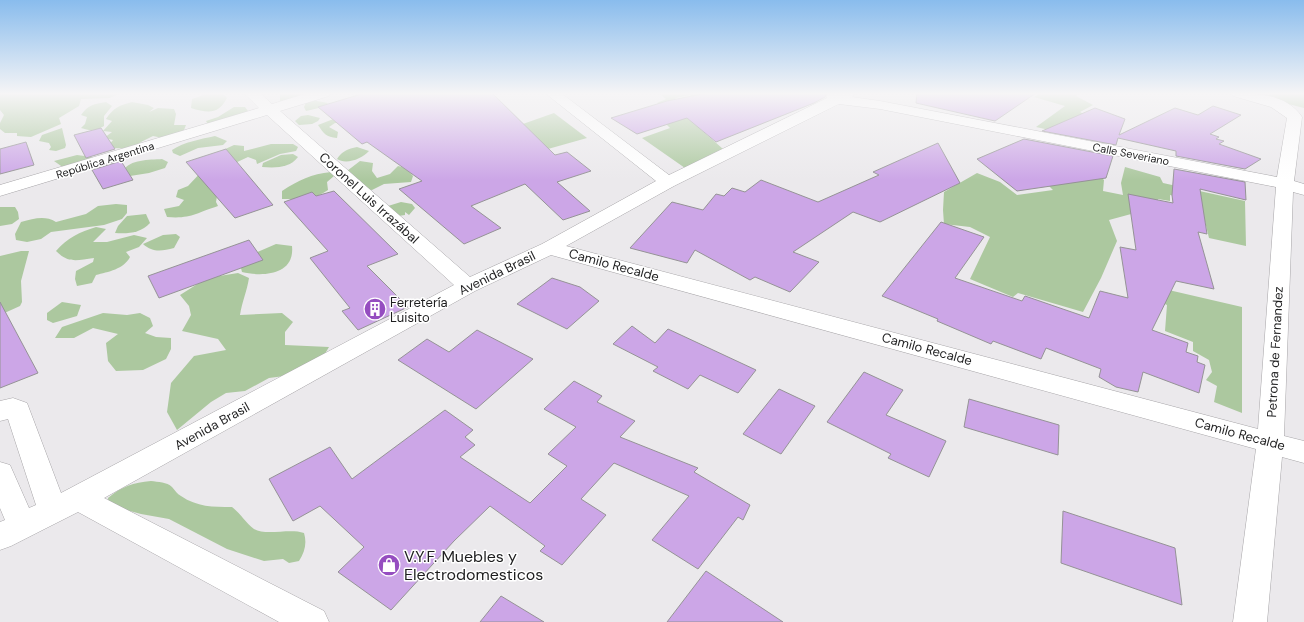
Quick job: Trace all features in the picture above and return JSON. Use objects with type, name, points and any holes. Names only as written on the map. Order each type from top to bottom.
[{"type":"street","name":"República Argentina","points":[[0,191],[233,122]]},
{"type":"street","name":"Coronel Luis Irrazábal","points":[[282,122],[468,286]]},
{"type":"street","points":[[590,122],[668,182]]},
{"type":"street","name":"Avenida Brasil","points":[[11,531],[65,505],[468,286],[549,248],[668,182],[785,122]]},
{"type":"street","name":"Calle Severiano","points":[[966,122],[1294,187]]},
{"type":"street","name":"Petrona de Fernandez","points":[[1250,622],[1270,442],[1294,187],[1295,122]]},
{"type":"street","name":"Camilo Recalde","points":[[549,248],[1304,452]]},
{"type":"street","points":[[0,411],[13,408],[18,410],[65,505],[312,622]]},
{"type":"street","points":[[0,473],[11,531]]},
{"type":"green space","points":[[60,122],[61,124],[31,137],[17,136],[17,133],[5,133],[0,129],[0,123]]},
{"type":"green space","points":[[86,122],[104,122],[104,126],[98,129],[87,130],[81,128]]},
{"type":"green space","points":[[111,122],[175,122],[174,125],[186,125],[182,135],[168,139],[153,136],[141,142],[134,149],[114,148],[109,145],[113,140],[104,138],[112,132],[103,131]]},
{"type":"green space","points":[[207,122],[219,122],[209,126]]},
{"type":"green space","points":[[296,122],[316,122],[312,124],[299,125]]},
{"type":"green space","points":[[326,122],[343,123],[335,123],[329,127],[338,132],[337,138],[330,137],[322,131],[318,125]]},
{"type":"green space","points":[[528,122],[566,122],[587,138],[505,161],[480,139]]},
{"type":"green space","points":[[664,122],[692,122],[723,149],[685,168],[642,138],[670,128]]},
{"type":"green space","points":[[1043,122],[1097,122],[1111,133],[1111,144],[1036,127]]},
{"type":"green space","points":[[62,128],[66,145],[65,148],[56,151],[49,150],[51,147],[49,143],[39,141],[42,135]]},
{"type":"green space","points":[[215,136],[227,141],[223,145],[198,148],[180,156],[173,153],[172,150],[182,145]]},
{"type":"green space","points":[[271,144],[293,144],[298,147],[296,151],[280,154],[257,164],[256,160],[248,157],[233,164],[217,196],[216,202],[218,206],[188,216],[167,217],[164,209],[179,206],[184,200],[176,197],[178,190],[188,186],[221,151],[234,145],[244,146],[244,151]]},
{"type":"green space","points":[[357,147],[369,151],[358,159],[354,160],[341,161],[337,159],[346,151]]},
{"type":"green space","points":[[293,154],[298,157],[295,161],[287,165],[262,167],[263,163],[281,155]]},
{"type":"green space","points":[[77,155],[92,157],[89,161],[64,168],[54,161]]},
{"type":"green space","points":[[162,159],[168,162],[165,168],[149,173],[130,176],[123,171],[130,164],[135,162]]},
{"type":"green space","points":[[360,161],[373,163],[372,171],[377,178],[390,174],[398,166],[406,168],[413,176],[411,182],[384,184],[372,190],[358,188],[347,171]]},
{"type":"green space","points":[[1125,167],[1160,177],[1163,183],[1245,201],[1246,246],[1209,238],[1200,201],[1170,195],[1170,201],[1158,199],[1157,207],[1109,220],[1117,241],[1101,278],[1083,312],[1018,293],[1013,297],[970,279],[990,237],[970,227],[944,224],[944,192],[977,173],[1000,182],[1017,195],[1053,190],[1046,183],[1101,177],[1104,180],[1103,191],[1123,195],[1121,183]]},
{"type":"green space","points":[[331,172],[334,176],[327,182],[328,190],[323,193],[306,198],[282,199],[282,191],[294,184],[311,176]]},
{"type":"green space","points":[[401,202],[412,204],[415,208],[409,215],[405,212],[405,215],[385,218],[388,206]]},
{"type":"green space","points":[[116,204],[127,205],[127,213],[122,219],[104,225],[51,232],[41,239],[27,242],[16,240],[15,234],[21,222],[43,218],[56,222],[86,214],[98,206]]},
{"type":"green space","points":[[0,207],[15,207],[18,212],[19,219],[12,224],[0,226]]},
{"type":"green space","points":[[146,214],[150,223],[143,229],[129,233],[115,233],[118,226],[127,216]]},
{"type":"green space","points":[[96,227],[106,229],[93,242],[107,242],[134,235],[147,238],[139,247],[126,252],[130,257],[120,267],[106,273],[96,275],[92,283],[77,286],[75,279],[76,271],[93,262],[94,258],[74,260],[65,258],[56,251],[74,236]]},
{"type":"green space","points":[[176,234],[180,237],[174,248],[154,250],[143,244],[163,235]]},
{"type":"green space","points":[[276,244],[292,246],[292,256],[283,268],[268,274],[250,274],[242,272],[239,260]]},
{"type":"green space","points":[[21,251],[29,251],[21,281],[22,302],[20,306],[0,315],[0,256]]},
{"type":"green space","points":[[238,273],[249,278],[240,315],[282,313],[293,322],[285,332],[285,345],[329,347],[323,357],[292,375],[269,378],[245,391],[226,393],[211,402],[177,430],[167,412],[171,383],[194,356],[226,350],[218,339],[182,331],[191,315],[189,306],[180,295],[207,278]]},
{"type":"green space","points":[[1147,285],[1242,307],[1242,413],[1214,402],[1217,386],[1206,380],[1212,372],[1209,360],[1193,351],[1193,342],[1165,331],[1167,305],[1153,299]]},
{"type":"green space","points":[[62,302],[81,305],[77,316],[53,323],[47,320],[47,313]]},
{"type":"green space","points":[[103,313],[127,315],[140,313],[150,318],[153,326],[145,333],[156,337],[171,338],[171,349],[166,359],[143,370],[116,371],[108,361],[106,343],[118,334],[93,328],[74,338],[55,338],[62,327]]},
{"type":"green space","points":[[151,481],[168,484],[187,500],[199,504],[232,507],[251,527],[259,531],[292,531],[304,533],[305,544],[301,558],[299,561],[289,563],[283,559],[264,561],[227,549],[169,519],[119,508],[109,509],[108,498],[118,491],[133,484]]},
{"type":"building","points":[[336,122],[521,122],[555,155],[567,152],[591,171],[557,182],[590,211],[563,220],[525,184],[471,206],[501,228],[464,244],[399,189],[422,181],[367,142],[362,144]]},
{"type":"building","points":[[618,122],[674,122],[637,134]]},
{"type":"building","points":[[692,122],[766,122],[716,142]]},
{"type":"building","points":[[1063,122],[1124,122],[1119,135],[1146,122],[1230,122],[1210,134],[1219,137],[1216,139],[1224,141],[1219,144],[1261,159],[1245,169],[1176,156],[1176,151],[1118,138],[1116,145],[1042,131]]},
{"type":"building","points":[[101,128],[115,149],[86,158],[74,135]]},
{"type":"building","points":[[1024,139],[1113,156],[1106,178],[1017,191],[977,159]]},
{"type":"building","points":[[26,142],[34,165],[0,174],[0,149]]},
{"type":"building","points":[[938,143],[960,183],[880,222],[853,212],[793,252],[819,262],[790,292],[755,277],[750,280],[695,250],[687,263],[630,248],[672,202],[703,210],[716,194],[724,196],[732,188],[745,192],[761,180],[818,202],[879,175],[873,172]]},
{"type":"building","points":[[226,149],[273,205],[235,218],[186,162]]},
{"type":"building","points":[[121,161],[133,180],[103,189],[92,170]]},
{"type":"building","points":[[1174,169],[1245,182],[1246,200],[1200,189],[1207,234],[1198,232],[1214,289],[1176,281],[1152,330],[1188,343],[1186,352],[1198,356],[1197,362],[1205,365],[1199,393],[1143,372],[1138,392],[1116,387],[1099,377],[1101,369],[1046,348],[1041,359],[993,341],[991,344],[937,321],[938,319],[882,296],[941,222],[984,237],[955,278],[1022,301],[1025,296],[1089,318],[1100,291],[1128,298],[1120,247],[1136,250],[1128,194],[1173,203],[1172,195]]},
{"type":"building","points":[[334,191],[398,254],[367,266],[408,307],[358,330],[342,311],[350,308],[310,258],[328,251],[284,202],[312,192],[316,196]]},
{"type":"building","points":[[249,240],[263,260],[159,298],[148,276]]},
{"type":"building","points":[[552,278],[580,287],[599,301],[567,329],[517,304]]},
{"type":"building","points":[[0,302],[38,373],[0,388]]},
{"type":"building","points":[[632,326],[655,343],[668,329],[756,370],[738,393],[700,375],[688,389],[653,371],[658,367],[613,344]]},
{"type":"building","points":[[477,330],[533,359],[476,409],[398,360],[427,339],[449,352]]},
{"type":"building","points":[[864,372],[903,390],[886,415],[946,441],[929,477],[888,458],[891,454],[827,422]]},
{"type":"building","points":[[574,381],[602,396],[597,402],[635,421],[620,437],[698,468],[694,472],[750,505],[743,520],[738,517],[698,569],[652,540],[689,496],[614,463],[581,499],[606,515],[562,565],[540,551],[545,546],[490,506],[454,541],[391,610],[338,572],[364,547],[320,506],[293,521],[269,479],[330,447],[352,479],[445,410],[473,430],[465,437],[475,445],[460,457],[530,503],[567,466],[548,454],[576,427],[544,409]]},
{"type":"building","points":[[779,389],[815,406],[781,454],[743,434]]},
{"type":"building","points":[[969,399],[1059,425],[1058,455],[964,427]]},
{"type":"building","points":[[1063,511],[1175,548],[1182,605],[1061,563]]},
{"type":"building","points":[[706,571],[783,622],[667,622]]},
{"type":"building","points":[[501,596],[544,622],[480,622]]},
{"type":"place","name":"Ferretería Luisito","points":[[375,309]]},
{"type":"place","name":"V.Y.F. Muebles y Electrodomesticos","points":[[389,565]]}]
